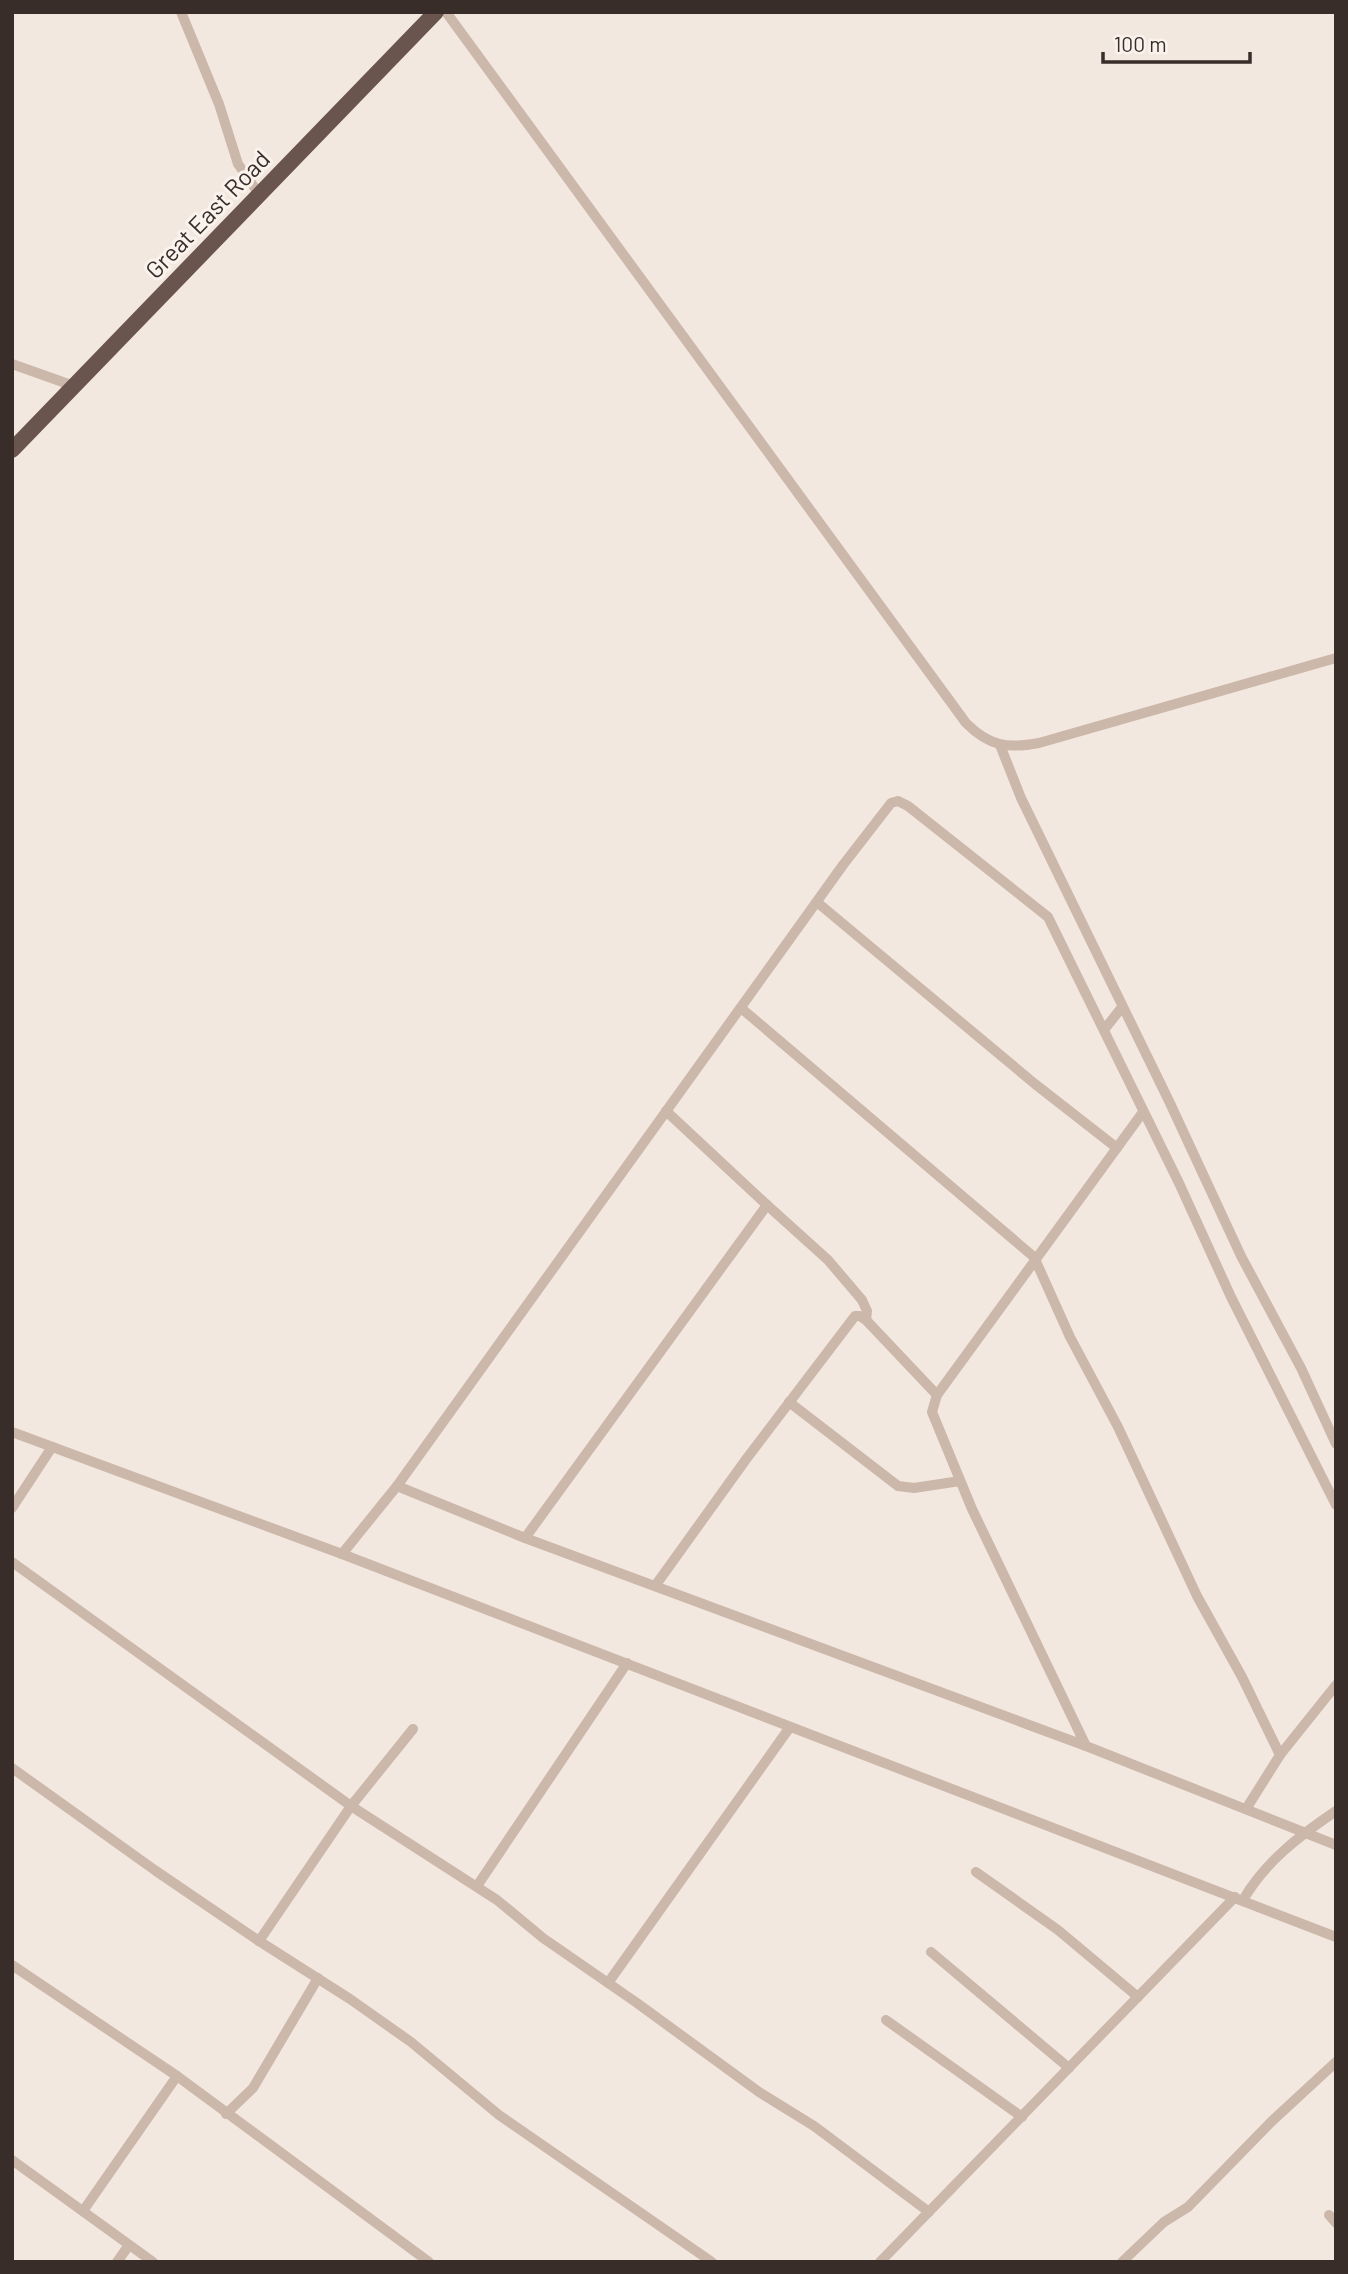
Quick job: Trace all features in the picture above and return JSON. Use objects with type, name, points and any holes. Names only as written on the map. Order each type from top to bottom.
[{"type":"highway","name":"Great East Road","points":[[12,450],[436,12]]},
{"type":"street","points":[[181,12],[219,104],[238,164],[259,194]]},
{"type":"street","points":[[446,12],[966,723],[979,736],[1016,748],[1039,743],[1336,658]]},
{"type":"street","points":[[12,364],[74,386]]},
{"type":"street","points":[[1000,745],[1021,798],[1170,1101],[1241,1256],[1301,1368],[1336,1444]]},
{"type":"street","points":[[342,1554],[397,1486],[843,865],[891,803],[898,801],[1041,909],[1055,928],[1231,1297],[1336,1505]]},
{"type":"street","points":[[818,903],[1035,1084],[1117,1147]]},
{"type":"street","points":[[1104,1030],[1122,1007]]},
{"type":"street","points":[[741,1008],[1031,1253],[1070,1337],[1118,1427],[1197,1596],[1242,1677],[1280,1755]]},
{"type":"street","points":[[666,1111],[828,1260],[862,1300],[867,1311],[866,1320]]},
{"type":"street","points":[[1086,1746],[960,1481],[932,1412],[937,1395],[1143,1112]]},
{"type":"street","points":[[525,1538],[766,1205]]},
{"type":"street","points":[[655,1586],[855,1316],[866,1320],[937,1395]]},
{"type":"street","points":[[789,1402],[898,1486],[914,1488],[960,1481]]},
{"type":"street","points":[[12,1432],[342,1554],[1336,1937]]},
{"type":"street","points":[[12,1508],[52,1447]]},
{"type":"street","points":[[397,1486],[525,1538],[1086,1746],[1336,1844]]},
{"type":"street","points":[[12,1562],[351,1806],[477,1886],[543,1938],[758,2092],[824,2133],[929,2212]]},
{"type":"street","points":[[477,1886],[627,1663]]},
{"type":"street","points":[[1246,1809],[1280,1755],[1336,1685]]},
{"type":"street","points":[[608,1983],[790,1727]]},
{"type":"street","points":[[259,1941],[351,1806],[413,1728]]},
{"type":"street","points":[[12,1768],[156,1871],[411,2042],[499,2115],[712,2262]]},
{"type":"street","points":[[880,2262],[1138,1997],[1239,1898],[1274,1858],[1336,1811]]},
{"type":"street","points":[[976,1872],[1058,1930],[1138,1997]]},
{"type":"street","points":[[931,1952],[1069,2067]]},
{"type":"street","points":[[12,1965],[177,2076],[429,2262]]},
{"type":"street","points":[[226,2114],[253,2088],[318,1978]]},
{"type":"street","points":[[886,2020],[1021,2116]]},
{"type":"street","points":[[1122,2262],[1164,2222],[1188,2207],[1271,2122],[1336,2062]]},
{"type":"street","points":[[83,2211],[177,2076]]},
{"type":"street","points":[[12,2160],[153,2262]]},
{"type":"street","points":[[117,2262],[129,2245]]}]
